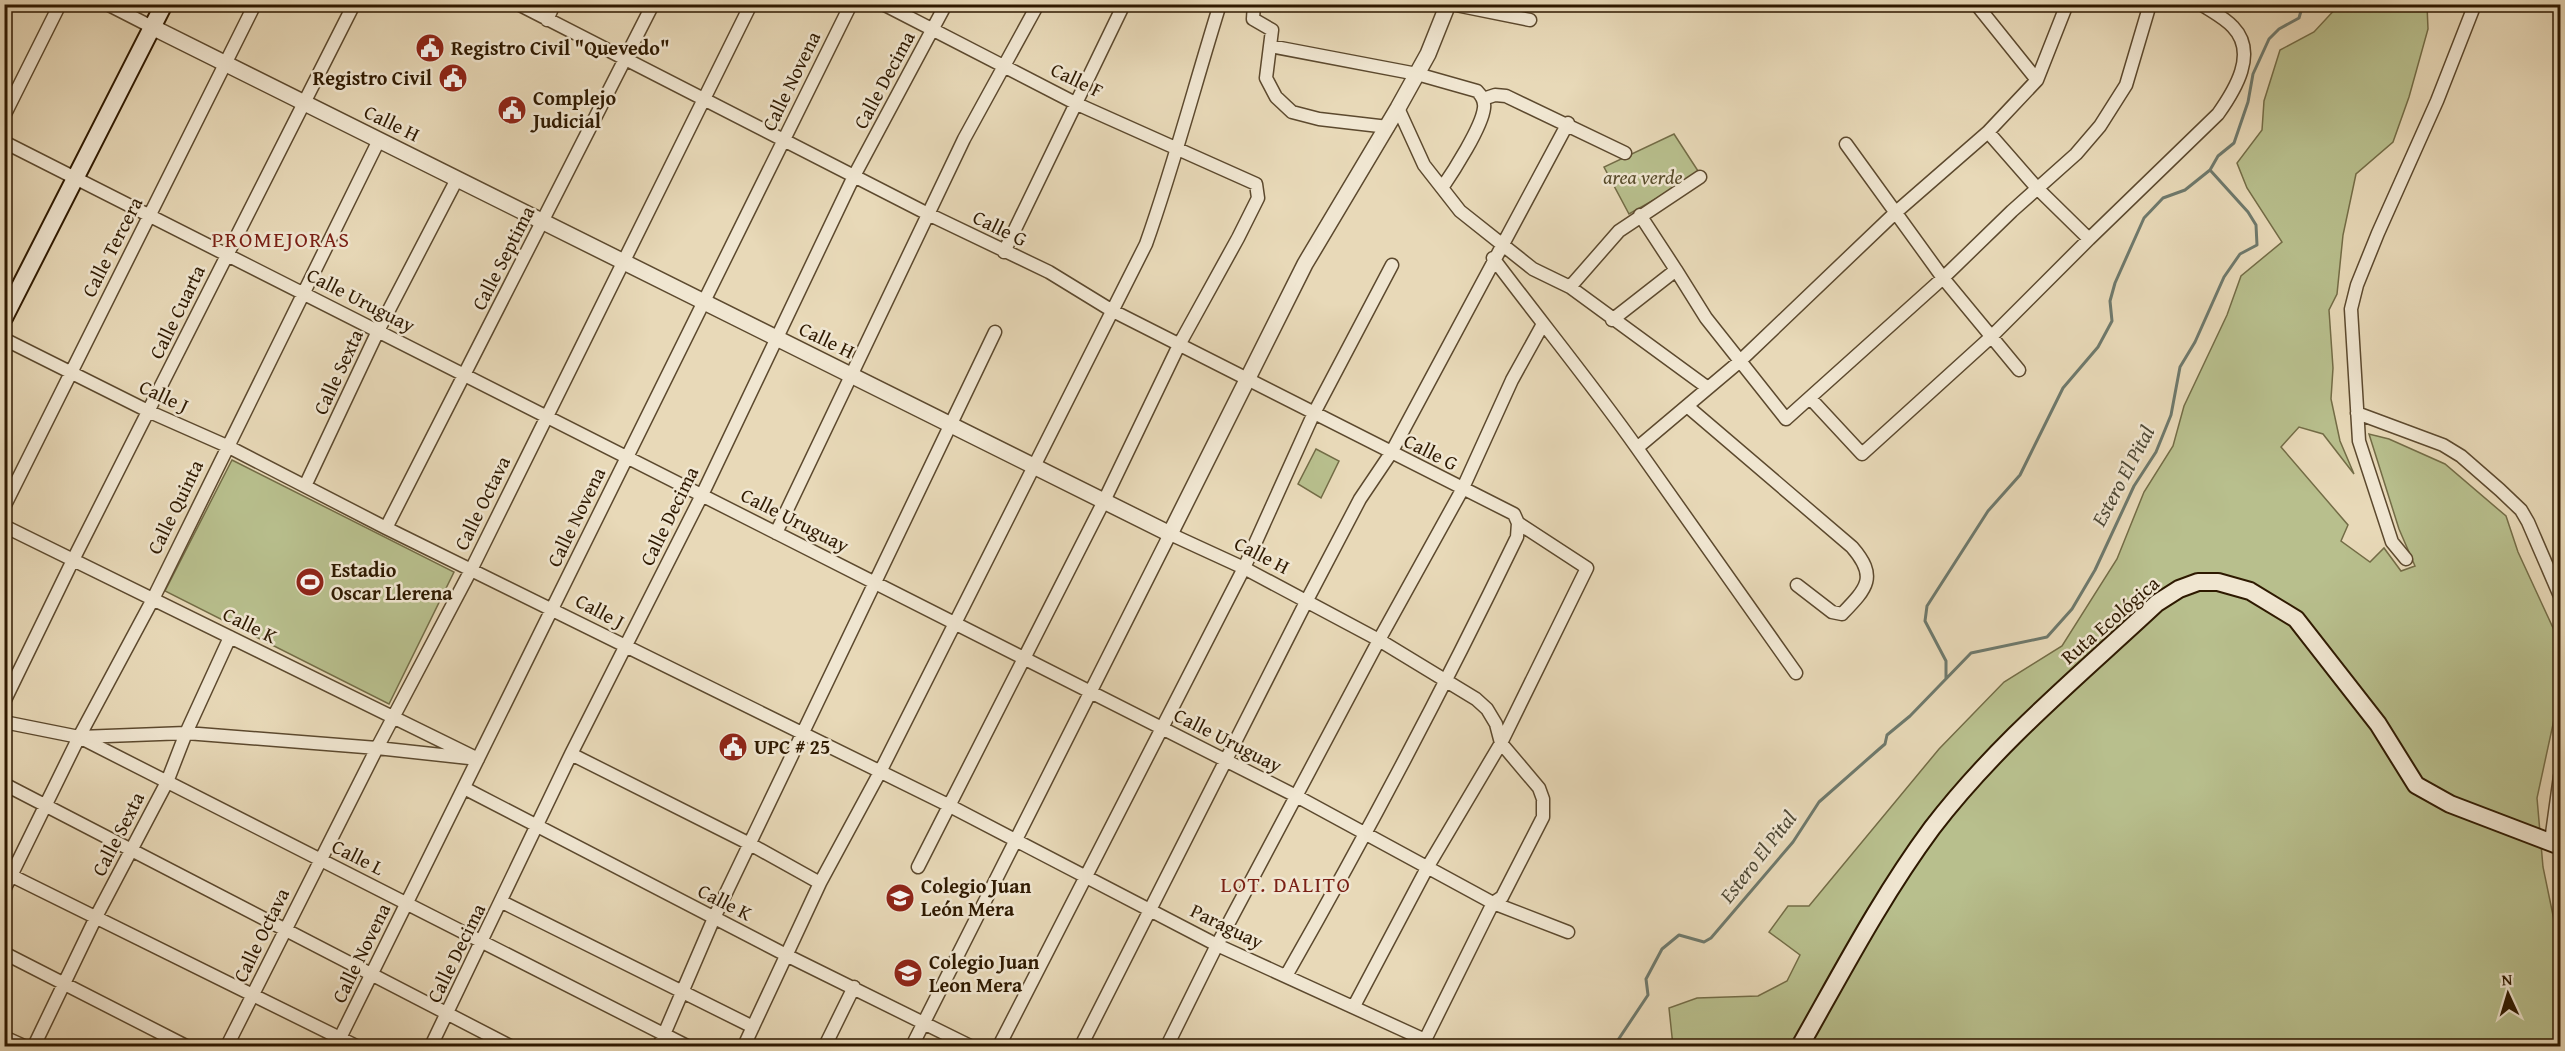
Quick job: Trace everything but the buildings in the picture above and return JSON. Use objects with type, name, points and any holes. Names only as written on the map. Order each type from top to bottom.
[{"type":"main road","points":[[4,318],[164,4]]},
{"type":"main road","name":"Ruta Ecológica","points":[[1800,1047],[1886,893],[1933,827],[1991,758],[2157,603],[2179,589],[2198,582],[2218,582],[2250,591],[2296,619],[2378,724],[2416,785],[2450,804],[2556,844]]},
{"type":"street","points":[[4,116],[60,4]]},
{"type":"street","name":"Calle H","points":[[107,4],[1170,534],[1244,568],[1379,640],[1447,681],[1487,709],[1496,724],[1501,743],[1539,788],[1543,799],[1543,817],[1502,897],[1493,903],[1425,1040]]},
{"type":"street","name":"Calle Tercera","points":[[4,507],[255,4]]},
{"type":"street","name":"Calle Cuarta","points":[[4,702],[73,560],[150,412],[354,4]]},
{"type":"street","name":"Calle G","points":[[518,4],[783,141],[1004,252],[1049,272],[1111,310],[1248,379],[1313,415],[1514,514],[1518,524],[1587,568],[1501,743]]},
{"type":"street","points":[[547,20],[554,4]]},
{"type":"street","name":"Calle Septima","points":[[386,528],[626,60],[652,4]]},
{"type":"street","name":"Calle Octava","points":[[227,1047],[284,929],[472,568],[751,4]]},
{"type":"street","name":"Calle Novena","points":[[338,1043],[851,4]]},
{"type":"street","name":"Calle F","points":[[883,4],[1077,104],[1256,184],[1258,198],[1179,345]]},
{"type":"street","name":"Calle Decima","points":[[430,1047],[538,828],[571,754],[702,495],[854,176],[946,4]]},
{"type":"street","points":[[776,533],[964,140],[1038,4]]},
{"type":"street","points":[[1004,252],[1124,4]]},
{"type":"street","points":[[744,1047],[820,883],[879,772],[1146,244],[1167,186],[1175,147],[1220,4]]},
{"type":"street","points":[[1254,4],[1253,19],[1272,30],[1266,78],[1276,98],[1294,114],[1388,127]]},
{"type":"street","points":[[912,1047],[1305,264],[1388,127],[1417,74],[1450,4],[1530,21]]},
{"type":"street","points":[[1976,4],[2037,80]]},
{"type":"street","points":[[1637,447],[1739,362],[1895,213],[1989,132],[2037,80],[2067,4]]},
{"type":"street","points":[[1640,215],[1706,318],[1783,418],[1789,418],[2076,154],[2113,108],[2126,85],[2150,4]]},
{"type":"street","points":[[1810,398],[1862,454],[1991,337],[2089,238],[2218,114],[2231,96],[2243,70],[2241,41],[2233,27],[2201,4]]},
{"type":"street","points":[[2406,559],[2392,542],[2358,441],[2350,330],[2351,309],[2356,285],[2437,101],[2475,4]]},
{"type":"street","points":[[1270,46],[1417,74],[1473,89],[1483,99],[1483,113],[1455,169],[1442,188]]},
{"type":"street","points":[[1483,99],[1496,95],[1506,96],[1568,123],[1625,153]]},
{"type":"street","points":[[1398,108],[1424,165],[1460,211],[1533,269],[1570,287],[1612,320],[1708,388]]},
{"type":"street","points":[[1081,1047],[1360,499],[1391,453],[1493,258],[1568,123]]},
{"type":"street","points":[[1989,132],[2037,188],[2089,238]]},
{"type":"street","name":"Calle Quinta","points":[[4,890],[8,874],[47,806],[79,737],[153,599],[379,140]]},
{"type":"street","name":"Calle Uruguay","points":[[4,142],[1226,760],[1493,903],[1568,932]]},
{"type":"street","points":[[1846,144],[1943,278],[2019,370]]},
{"type":"street","points":[[1570,287],[1619,231],[1700,177]]},
{"type":"street","name":"Calle Sexta","points":[[305,486],[378,331],[457,179]]},
{"type":"street","points":[[1493,258],[1543,324],[1585,374],[1796,673]]},
{"type":"street","points":[[999,1047],[1244,568],[1313,415],[1392,265]]},
{"type":"street","points":[[1612,320],[1676,270]]},
{"type":"street","points":[[1167,1047],[1217,945],[1298,797],[1379,640],[1462,490],[1512,380],[1543,324]]},
{"type":"street","points":[[661,1041],[714,918],[995,332]]},
{"type":"street","name":"Calle J","points":[[4,339],[150,412],[227,446],[386,528],[472,568],[626,647],[1016,839]]},
{"type":"street","points":[[918,867],[1104,501],[1179,345]]},
{"type":"street","points":[[1687,406],[1852,547],[1867,564],[1868,571],[1863,589],[1842,614],[1832,612],[1797,585]]},
{"type":"street","points":[[2357,413],[2443,445],[2460,456],[2500,490],[2521,510],[2528,522],[2560,596]]},
{"type":"street","points":[[1286,976],[1366,835],[1447,681],[1517,537],[1518,524]]},
{"type":"street","name":"Calle K","points":[[4,526],[478,759]]},
{"type":"street","name":"Calle Sexta","points":[[34,1047],[96,917],[133,851],[167,782],[186,733],[230,637]]},
{"type":"street","name":"Calle L","points":[[4,722],[79,737],[482,943],[661,1041],[687,1047]]},
{"type":"street","points":[[79,737],[186,733],[377,748],[478,759]]},
{"type":"street","points":[[1354,1006],[1427,868],[1501,743]]},
{"type":"street","points":[[571,754],[750,844],[820,883]]},
{"type":"street","points":[[2556,844],[2560,776]]},
{"type":"street","points":[[4,784],[510,1047]]},
{"type":"street","name":"Calle K","points":[[464,788],[788,956],[970,1047]]},
{"type":"street","name":"Paraguay","points":[[1016,839],[1084,877],[1217,945],[1425,1040]]},
{"type":"street","points":[[8,874],[253,996],[338,1043],[356,1047]]},
{"type":"street","points":[[502,902],[753,1027]]},
{"type":"street","points":[[4,953],[186,1047]]},
{"type":"street","points":[[825,1047],[854,987]]},
{"type":"street","points":[[4,1037],[24,1047]]},
{"type":"green space","points":[[2339,5],[2427,5],[2428,29],[2409,97],[2393,142],[2356,174],[2343,235],[2337,294],[2329,310],[2333,368],[2331,399],[2340,441],[2354,474],[2323,434],[2299,427],[2281,447],[2348,525],[2341,541],[2370,562],[2384,548],[2401,571],[2415,566],[2399,529],[2369,434],[2389,439],[2445,464],[2506,516],[2518,552],[2560,643],[2560,692],[2537,798],[2543,867],[2560,949],[2560,1046],[1673,1046],[1669,1008],[1697,998],[1758,996],[1787,981],[1800,955],[1769,932],[1788,906],[1809,906],[1939,749],[2004,682],[2062,646],[2117,559],[2144,492],[2173,446],[2184,406],[2227,315],[2241,276],[2282,242],[2247,188],[2237,163],[2262,130],[2264,101],[2280,50],[2314,32]]},
{"type":"green space","name":"area verde","points":[[1674,134],[1700,174],[1629,214],[1604,167]]},
{"type":"green space","points":[[1316,449],[1339,461],[1321,498],[1298,484]]},
{"type":"green space","name":"Estadio Oscar Llerena","points":[[232,460],[454,572],[389,704],[165,591]]},
{"type":"waterway","name":"Estero El Pital","points":[[1614,1046],[1648,995],[1646,979],[1662,949],[1679,935],[1704,942],[1711,938],[1793,842],[1819,802],[1885,744],[1887,735],[1910,716],[1971,653],[2047,637],[2072,609],[2095,570],[2134,486],[2156,452],[2171,415],[2180,367],[2195,342],[2224,277],[2240,254],[2257,245],[2256,225],[2248,212],[2210,170],[2218,156],[2234,143],[2248,102],[2253,74],[2269,39],[2279,29],[2299,18],[2301,11],[2297,4]]},
{"type":"waterway","name":"Estero El Pital","points":[[1946,678],[1946,661],[1925,621],[1927,606],[1988,511],[2020,475],[2063,388],[2098,347],[2112,321],[2110,301],[2115,283],[2144,218],[2163,198],[2185,190],[2210,170]]},
{"type":"place","name":"Registro Civil \"Quevedo\"","points":[[430,48]]},
{"type":"place","name":"Registro Civil","points":[[453,78]]},
{"type":"place","name":"Complejo Judicial","points":[[512,110]]},
{"type":"place","name":"Estadio Oscar Llerena","points":[[310,582]]},
{"type":"place","name":"UPC # 25","points":[[733,747]]},
{"type":"place","name":"Colegio Juan León Mera","points":[[900,898]]},
{"type":"place","name":"Colegio Juan Leon Mera","points":[[908,973]]},
{"type":"district","name":"PROMEJORAS","points":[[281,239]]},
{"type":"district","name":"LOT. DALITO","points":[[1286,884]]}]
